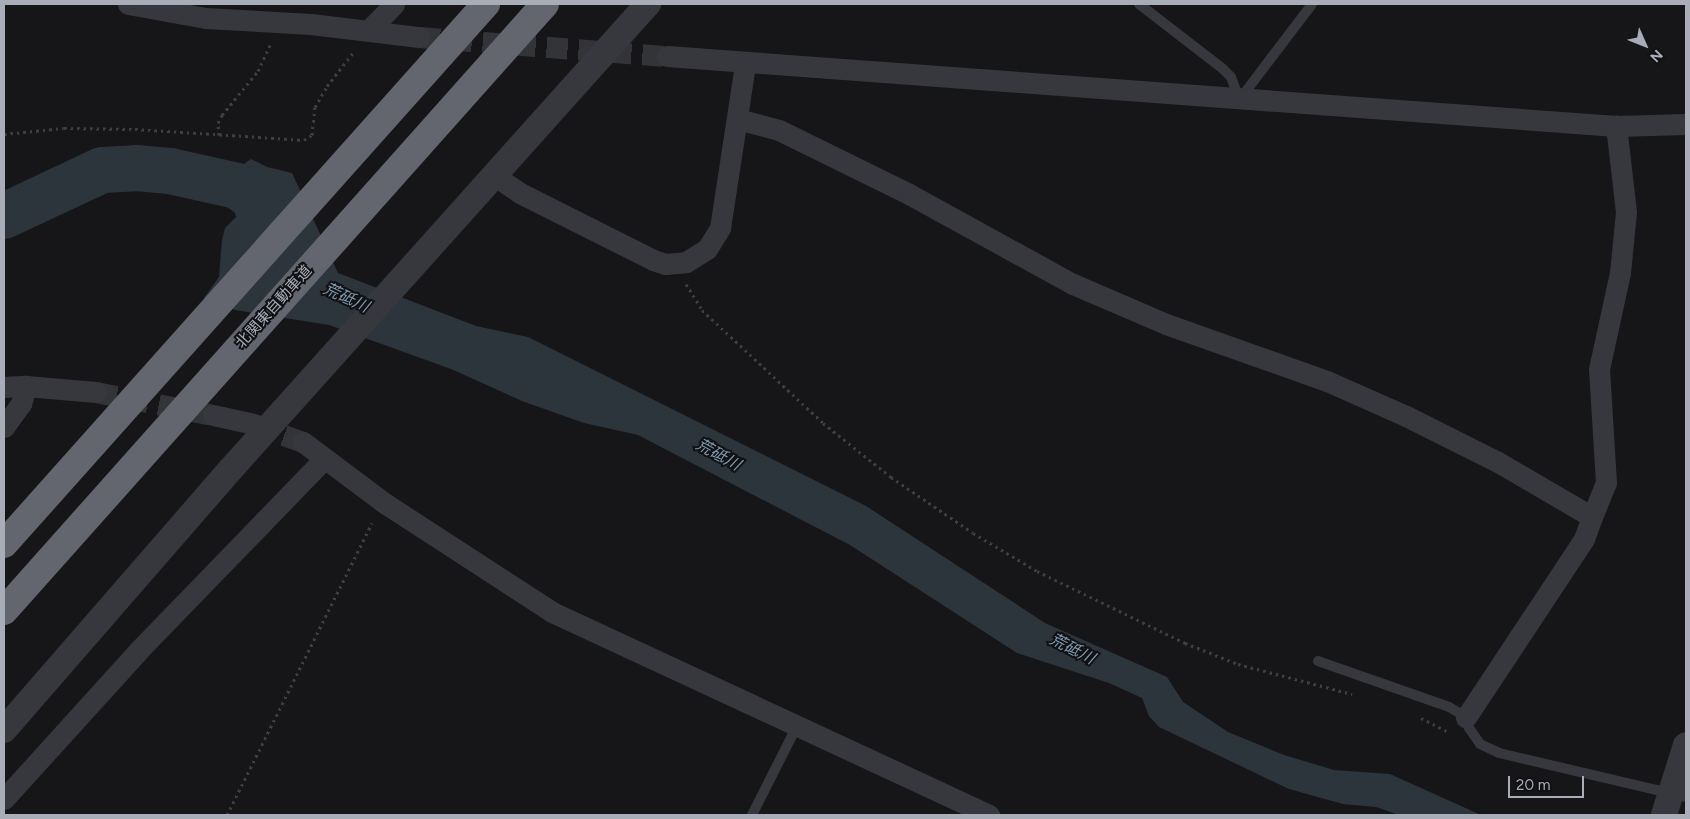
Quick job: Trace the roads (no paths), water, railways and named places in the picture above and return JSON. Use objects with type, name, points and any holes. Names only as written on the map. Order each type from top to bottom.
[{"type":"highway","points":[[4,544],[486,4]]},
{"type":"highway","name":"北関東自動車道","points":[[4,611],[545,4]]},
{"type":"street","points":[[128,4],[206,18],[369,30],[418,37]]},
{"type":"street","points":[[369,30],[394,4]]},
{"type":"street","points":[[4,730],[648,4]]},
{"type":"street","points":[[667,56],[745,64],[1616,126],[1686,124]]},
{"type":"street","points":[[495,176],[520,193],[653,260],[665,264],[686,262],[707,249],[720,228],[745,64]]},
{"type":"street","points":[[738,118],[779,130],[909,194],[1072,284],[1166,324],[1327,381],[1406,416],[1498,462],[1592,517]]},
{"type":"street","points":[[1466,717],[1584,539],[1606,483],[1599,369],[1620,273],[1626,212],[1616,126]]},
{"type":"street","points":[[4,427],[21,404],[26,386]]},
{"type":"street","points":[[4,387],[26,386],[96,392]]},
{"type":"street","points":[[213,415],[254,424]]},
{"type":"street","points":[[303,442],[386,504],[552,612],[989,815]]},
{"type":"street","points":[[4,799],[138,651],[324,459]]},
{"type":"street","points":[[1671,803],[1686,745]]},
{"type":"lane","points":[[1139,4],[1227,73],[1239,100],[1312,4]]},
{"type":"lane","points":[[1318,661],[1449,706],[1466,717],[1469,728],[1480,744],[1499,753],[1572,772],[1671,803]]},
{"type":"lane","points":[[752,815],[797,726]]},
{"type":"water","points":[[251,159],[267,167],[292,173],[338,273],[476,326],[528,337],[866,506],[1045,623],[1167,677],[1183,702],[1228,732],[1284,755],[1334,770],[1390,774],[1481,815],[1399,815],[1376,807],[1343,804],[1289,789],[1159,727],[1149,716],[1142,698],[1109,683],[1017,653],[850,545],[638,435],[584,423],[522,401],[451,369],[329,325],[235,310],[204,298],[219,277],[222,240],[225,228],[236,217],[232,203],[219,189],[223,179]]},
{"type":"waterway","name":"荒砥川","points":[[4,216],[102,170],[136,168],[170,171],[237,186],[253,197],[265,222]]},
{"type":"tunnel","points":[[419,37],[667,56]]},
{"type":"tunnel","points":[[96,392],[213,415]]},
{"type":"tunnel","points":[[254,424],[303,442]]}]
